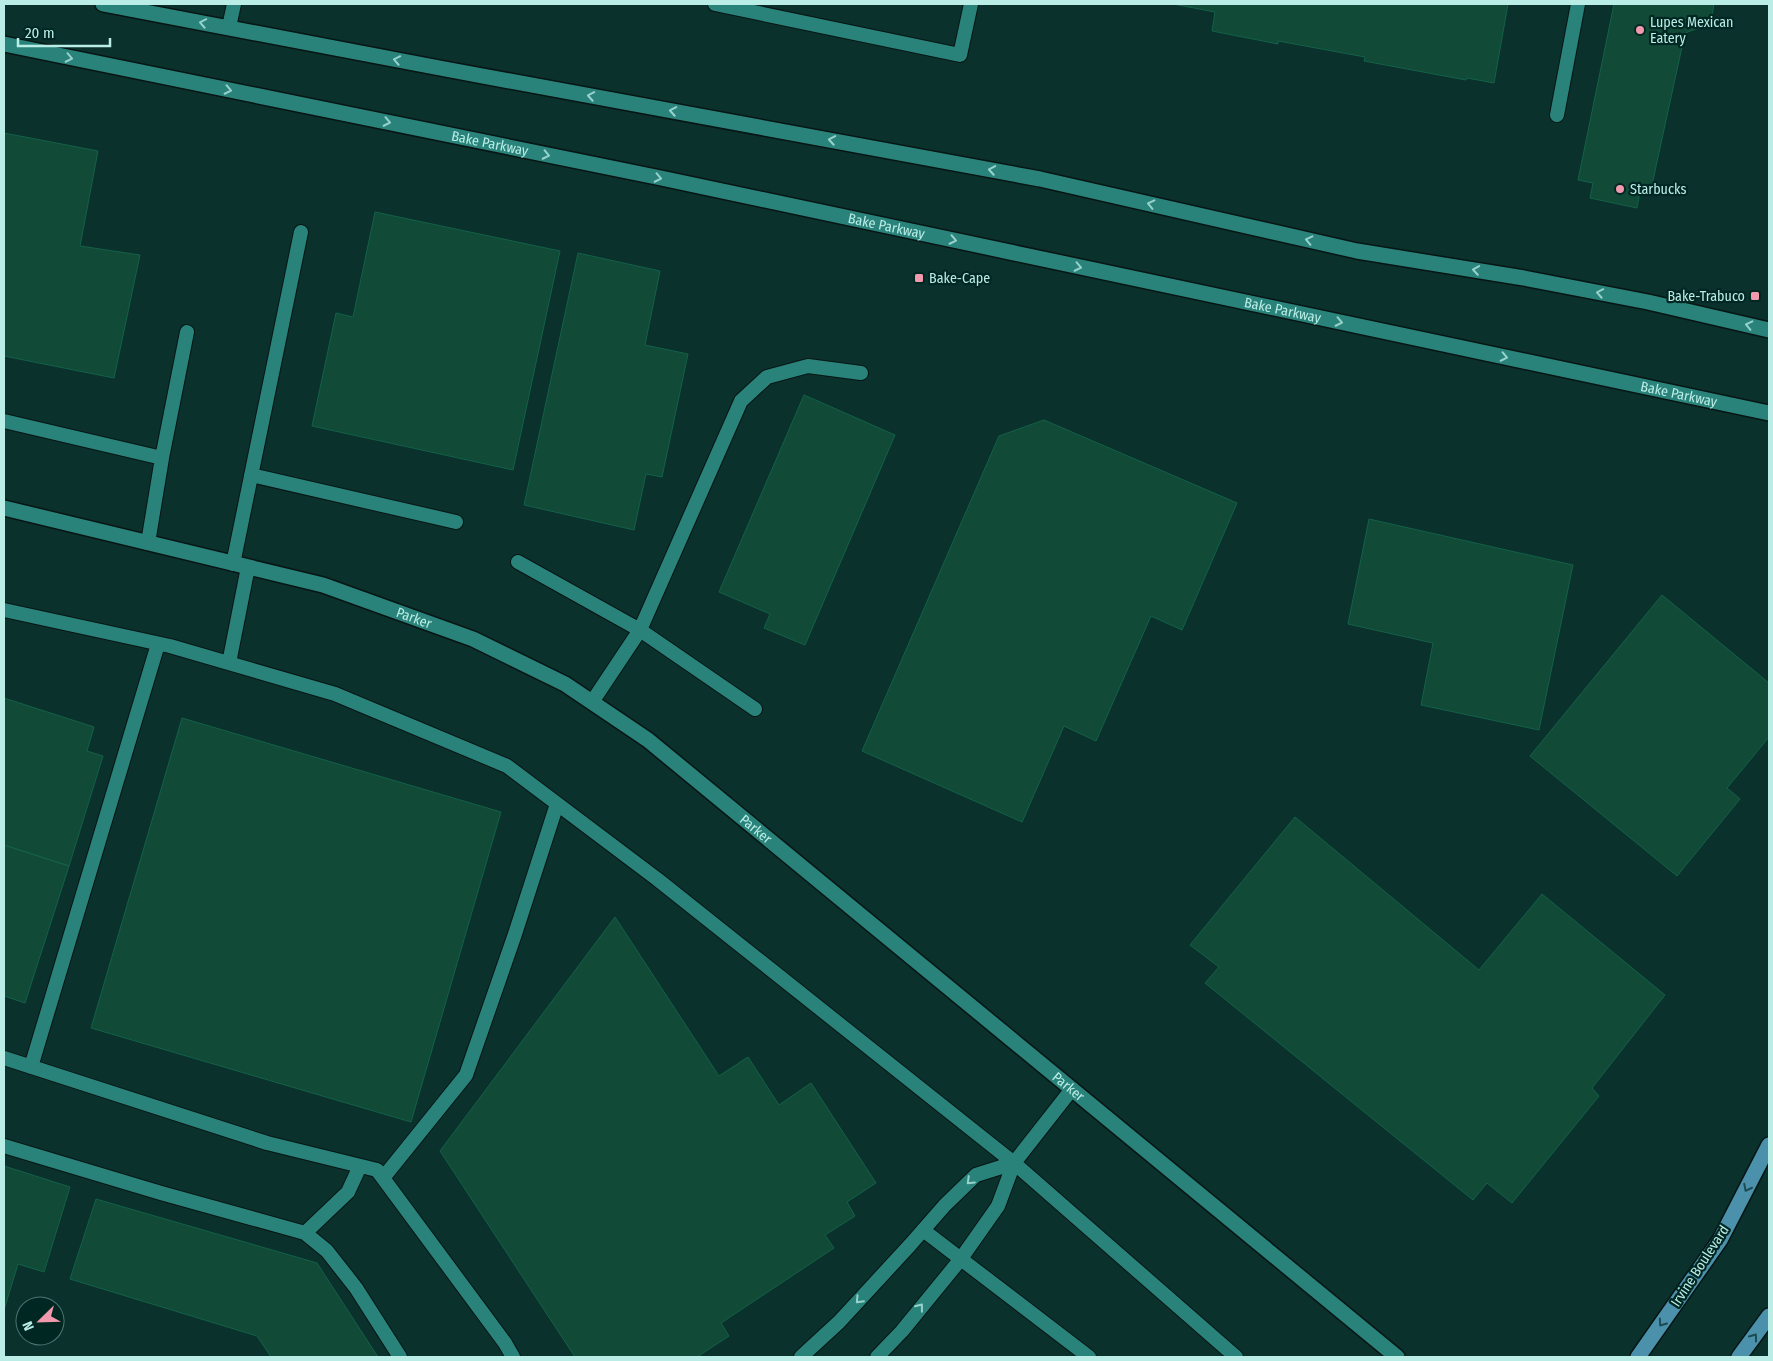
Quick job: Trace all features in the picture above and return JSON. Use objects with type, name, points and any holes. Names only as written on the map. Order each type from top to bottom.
[{"type":"main road","points":[[103,4],[1040,179],[1357,251],[1524,278],[1648,302],[1769,330]]},
{"type":"main road","name":"Bake Parkway","points":[[4,44],[661,178],[1769,413]]},
{"type":"main road","name":"Parker","points":[[4,508],[323,585],[473,640],[566,684],[648,740],[1398,1357]]},
{"type":"main road","name":"Irvine Boulevard","points":[[1638,1357],[1720,1240],[1769,1145]]},
{"type":"main road","points":[[1739,1357],[1769,1316]]},
{"type":"lane","points":[[229,28],[234,4]]},
{"type":"lane","points":[[715,4],[960,55],[971,4]]},
{"type":"lane","points":[[1557,115],[1578,4]]},
{"type":"lane","points":[[233,564],[301,232]]},
{"type":"lane","points":[[148,543],[162,458],[187,332]]},
{"type":"lane","points":[[592,702],[640,630],[741,401],[767,377],[808,366],[861,373]]},
{"type":"lane","points":[[4,422],[162,458]]},
{"type":"lane","points":[[251,475],[456,522]]},
{"type":"lane","points":[[518,562],[640,630],[755,709]]},
{"type":"lane","points":[[229,663],[248,567]]},
{"type":"lane","points":[[4,610],[158,644],[335,694],[507,766],[658,879],[1014,1163],[1236,1357]]},
{"type":"lane","points":[[31,1067],[158,644]]},
{"type":"lane","points":[[383,1178],[466,1075],[515,934],[557,804]]},
{"type":"lane","points":[[4,1058],[267,1143],[377,1170],[505,1343],[512,1357]]},
{"type":"lane","points":[[877,1357],[902,1331],[960,1260],[998,1206],[1014,1163],[1072,1089]]},
{"type":"lane","points":[[4,1146],[170,1196],[305,1233],[327,1251],[356,1288],[400,1357]]},
{"type":"lane","points":[[801,1357],[839,1322],[945,1205],[976,1175],[1014,1163]]},
{"type":"lane","points":[[305,1233],[348,1192],[360,1166]]},
{"type":"lane","points":[[923,1230],[1089,1357]]},
{"type":"building","points":[[1173,4],[1508,4],[1494,83],[1467,78],[1466,80],[1364,61],[1365,57],[1278,41],[1278,44],[1212,31],[1215,12]]},
{"type":"building","points":[[1614,4],[1714,4],[1712,16],[1704,26],[1685,33],[1650,194],[1640,192],[1637,208],[1590,198],[1593,183],[1578,180]]},
{"type":"building","points":[[4,133],[98,151],[80,246],[140,255],[114,378],[4,356]]},
{"type":"building","points":[[375,212],[560,251],[513,470],[312,426],[336,313],[353,317]]},
{"type":"building","points":[[578,253],[660,271],[645,345],[688,354],[662,477],[646,474],[634,530],[524,505]]},
{"type":"building","points":[[804,395],[895,435],[805,645],[764,628],[770,614],[719,592]]},
{"type":"building","points":[[1044,420],[1237,503],[1182,630],[1151,616],[1096,741],[1064,726],[1022,822],[862,751],[999,436]]},
{"type":"building","points":[[1369,519],[1573,565],[1539,730],[1421,705],[1433,643],[1348,624]]},
{"type":"building","points":[[1662,595],[1769,683],[1769,737],[1727,788],[1740,799],[1677,876],[1530,756]]},
{"type":"building","points":[[4,698],[94,727],[87,751],[103,756],[69,866],[4,845]]},
{"type":"building","points":[[182,718],[501,812],[411,1122],[91,1028]]},
{"type":"building","points":[[1295,817],[1479,970],[1542,894],[1665,995],[1592,1088],[1599,1096],[1512,1203],[1487,1183],[1473,1200],[1205,983],[1219,967],[1190,945]]},
{"type":"building","points":[[4,845],[69,866],[25,1003],[4,996]]},
{"type":"building","points":[[615,917],[719,1076],[748,1057],[779,1105],[811,1083],[876,1183],[847,1202],[855,1216],[825,1235],[834,1248],[721,1323],[729,1336],[697,1357],[575,1357],[440,1151]]},
{"type":"building","points":[[4,1166],[70,1187],[44,1272],[18,1264],[4,1310]]},
{"type":"building","points":[[96,1199],[317,1263],[378,1357],[271,1357],[257,1336],[70,1279]]},
{"type":"place","name":"Lupes Mexican Eatery","points":[[1640,30]]},
{"type":"place","name":"Starbucks","points":[[1620,189]]},
{"type":"place","name":"Bake-Cape","points":[[919,278]]},
{"type":"place","name":"Bake-Trabuco","points":[[1755,296]]}]
